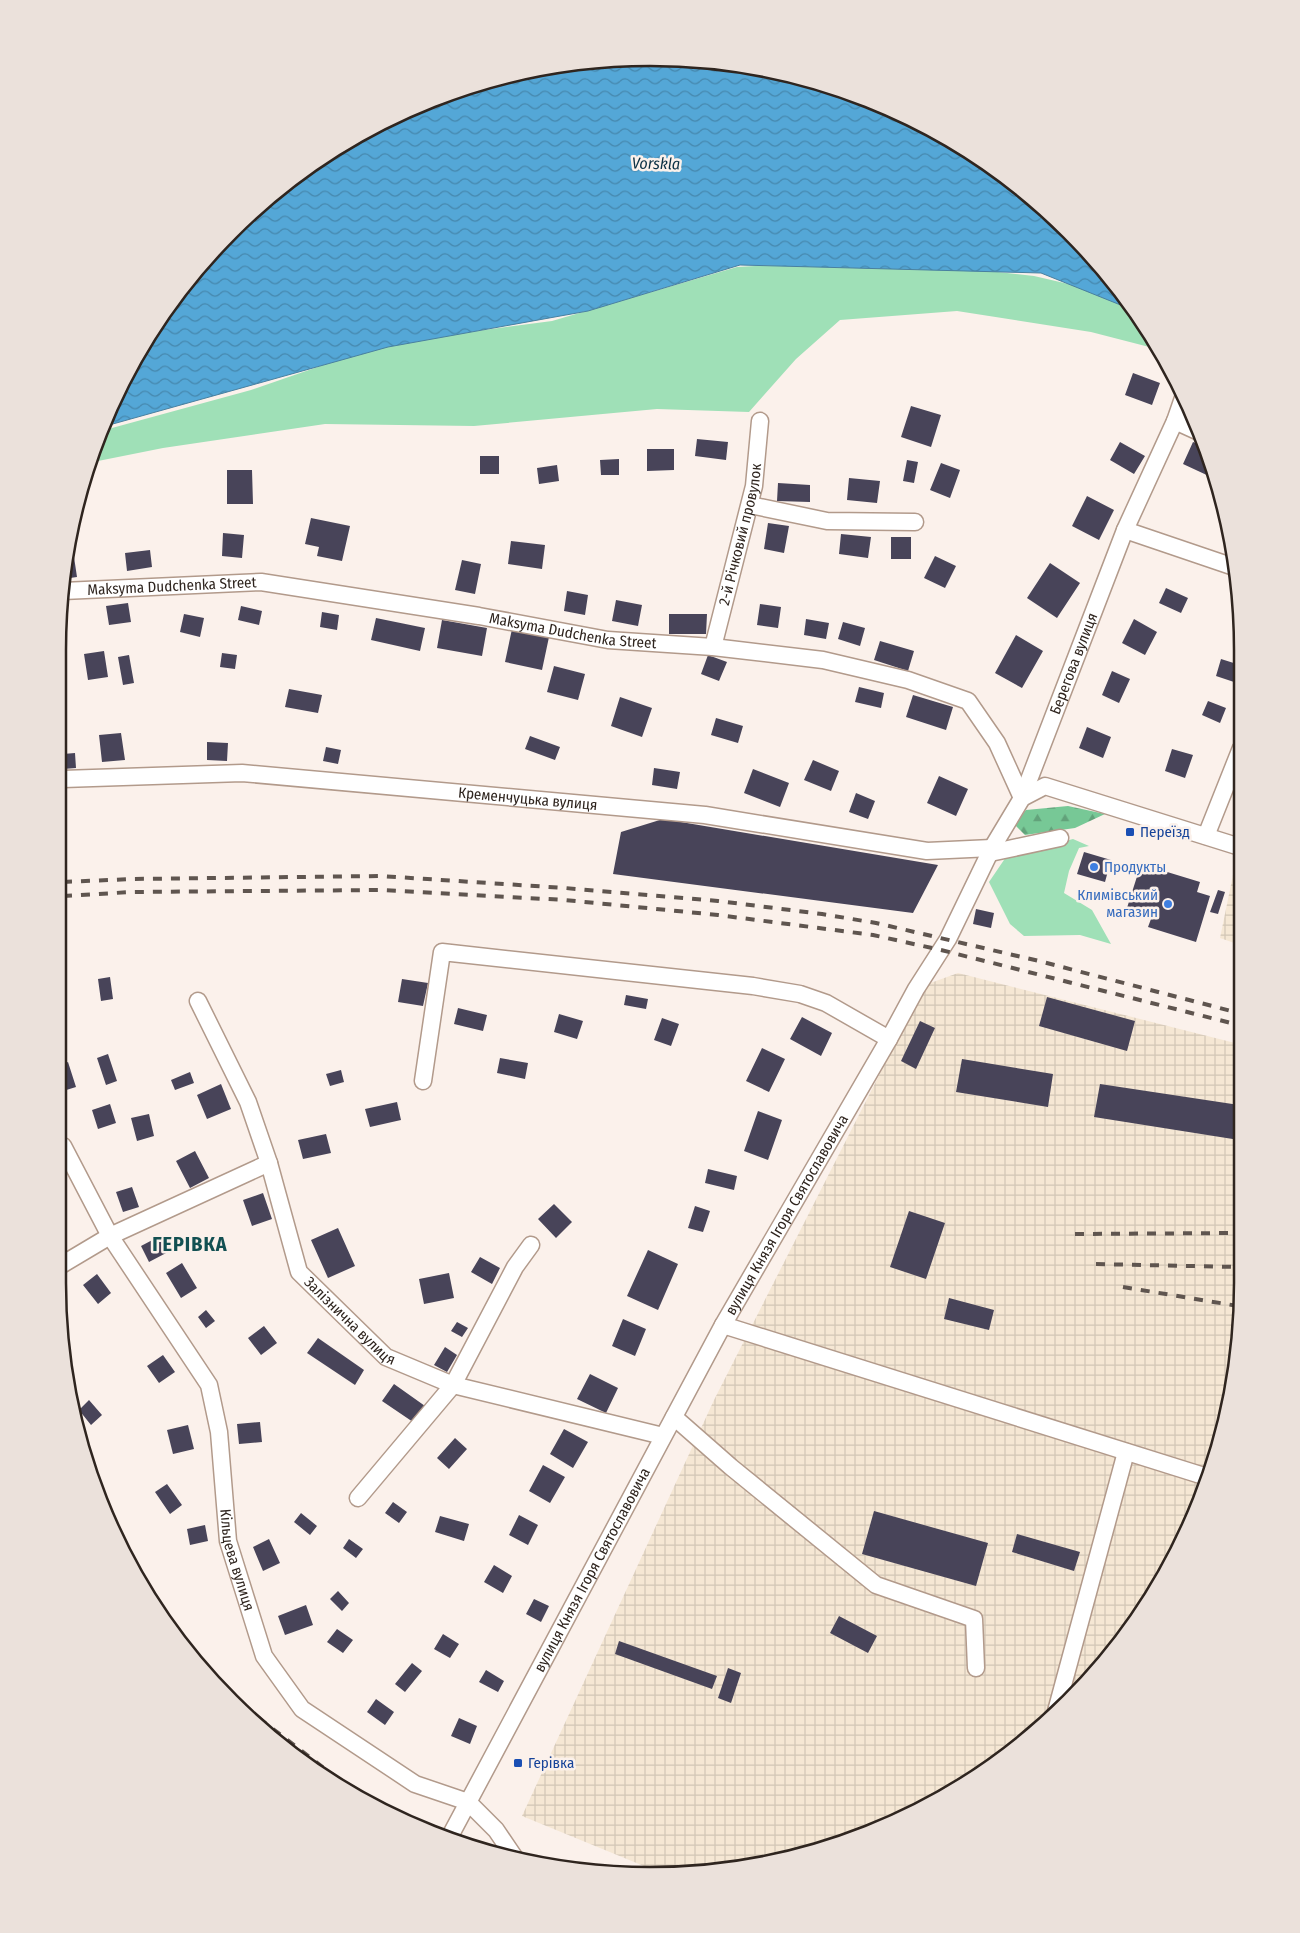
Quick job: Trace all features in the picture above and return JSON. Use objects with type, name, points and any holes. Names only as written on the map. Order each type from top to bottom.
[{"type":"street","name":"Берегова вулиця","points":[[1022,798],[1125,530],[1180,406]]},
{"type":"street","name":"2-й Річковий провулок","points":[[713,647],[754,486],[760,421]]},
{"type":"street","points":[[1175,421],[1189,427]]},
{"type":"street","points":[[750,505],[827,521],[915,522]]},
{"type":"street","points":[[1125,530],[1228,565]]},
{"type":"street","name":"Maksyma Dudchenka Street","points":[[69,591],[260,582],[479,616],[608,640],[713,647],[823,660],[908,680],[968,701],[997,743],[1022,798]]},
{"type":"street","points":[[1206,836],[1234,764]]},
{"type":"street","name":"Кременчуцька вулиця","points":[[66,779],[242,772],[706,815],[927,851],[991,851],[1060,838]]},
{"type":"street","points":[[1022,798],[1045,786],[1234,845]]},
{"type":"street","name":"вулиця Князя Ігоря Святославовича","points":[[452,1832],[723,1325],[916,989],[948,939],[991,851],[1022,798]]},
{"type":"street","points":[[423,1081],[442,952],[753,986],[800,994],[826,1003],[889,1039]]},
{"type":"street","name":"Залізнична вулиця","points":[[198,1002],[248,1102],[269,1163],[299,1272],[386,1357],[452,1385],[664,1436]]},
{"type":"street","name":"Кільцева вулиця","points":[[66,1152],[110,1236],[209,1385],[220,1432],[228,1541],[264,1656],[302,1709],[415,1784],[468,1802]]},
{"type":"street","points":[[66,1262],[110,1236],[269,1163]]},
{"type":"street","points":[[358,1498],[452,1385],[515,1267],[532,1244]]},
{"type":"street","points":[[723,1325],[1201,1475]]},
{"type":"street","points":[[674,1417],[739,1474],[876,1585],[974,1619],[976,1668]]},
{"type":"street","points":[[1059,1700],[1126,1452]]},
{"type":"street","points":[[468,1802],[496,1830],[509,1849]]},
{"type":"shaded area","points":[[1234,870],[1234,943],[1220,938]]},
{"type":"shaded area","points":[[958,973],[1234,1043],[1233,1321],[1223,1397],[1203,1471],[1174,1541],[1156,1575],[1113,1638],[1063,1696],[1005,1746],[942,1789],[908,1807],[838,1836],[764,1856],[688,1866],[646,1867],[522,1816],[714,1400],[925,985]]},
{"type":"green space","points":[[884,259],[1034,276],[1103,292],[1114,297],[1149,347],[1091,332],[957,311],[840,320],[796,359],[749,412],[657,409],[474,426],[325,424],[163,448],[97,461],[110,428],[251,390],[387,343],[552,321],[737,267]]},
{"type":"green space","points":[[1068,806],[1105,814],[1075,828],[1025,835],[1014,824],[1026,810]]},
{"type":"green space","points":[[1073,839],[1089,846],[1079,848],[1069,871],[1064,893],[1092,910],[1111,944],[1080,935],[1024,936],[1010,924],[989,882],[1006,857]]},
{"type":"water","name":"Vorskla","points":[[650,66],[726,71],[764,77],[801,86],[838,97],[873,111],[908,126],[942,144],[1005,187],[1063,237],[1089,265],[1120,305],[1041,273],[740,265],[588,311],[388,347],[112,424],[126,392],[144,358],[187,295],[237,237],[295,187],[358,144],[392,126],[427,111],[462,97],[499,86],[536,77],[574,71]]},
{"type":"building","points":[[1133,373],[1160,383],[1152,405],[1125,395]]},
{"type":"building","points":[[911,406],[941,415],[931,447],[901,437]]},
{"type":"building","points":[[697,439],[728,442],[726,460],[695,456]]},
{"type":"building","points":[[1120,442],[1145,456],[1134,474],[1110,460]]},
{"type":"building","points":[[1193,442],[1195,443],[1207,475],[1183,464]]},
{"type":"building","points":[[647,449],[674,449],[674,470],[647,471]]},
{"type":"building","points":[[480,456],[499,456],[499,474],[480,474]]},
{"type":"building","points":[[619,459],[619,475],[601,475],[600,460]]},
{"type":"building","points":[[907,460],[918,462],[914,483],[903,481]]},
{"type":"building","points":[[941,463],[960,470],[950,498],[930,490]]},
{"type":"building","points":[[557,465],[559,481],[539,484],[537,468]]},
{"type":"building","points":[[227,470],[252,470],[253,504],[227,504]]},
{"type":"building","points":[[849,478],[880,481],[877,503],[847,500]]},
{"type":"building","points":[[778,483],[810,485],[810,502],[777,501]]},
{"type":"building","points":[[1087,496],[1114,510],[1099,540],[1072,526]]},
{"type":"building","points":[[311,518],[350,526],[342,561],[317,556],[319,547],[305,544]]},
{"type":"building","points":[[768,523],[789,526],[784,553],[764,549]]},
{"type":"building","points":[[223,533],[244,535],[242,558],[222,556]]},
{"type":"building","points":[[841,534],[871,537],[868,558],[839,554]]},
{"type":"building","points":[[891,537],[911,537],[911,559],[891,559]]},
{"type":"building","points":[[511,541],[545,545],[542,569],[508,564]]},
{"type":"building","points":[[150,550],[152,567],[127,571],[125,553]]},
{"type":"building","points":[[935,556],[956,566],[945,588],[924,578]]},
{"type":"building","points":[[74,557],[77,577],[71,578],[71,574]]},
{"type":"building","points":[[462,560],[481,564],[475,594],[455,590]]},
{"type":"building","points":[[1050,563],[1080,583],[1057,618],[1027,598]]},
{"type":"building","points":[[1166,588],[1188,598],[1181,613],[1159,603]]},
{"type":"building","points":[[567,591],[588,595],[585,615],[564,611]]},
{"type":"building","points":[[616,600],[642,605],[638,626],[612,621]]},
{"type":"building","points":[[128,603],[131,622],[109,625],[106,606]]},
{"type":"building","points":[[760,604],[781,607],[778,628],[757,625]]},
{"type":"building","points":[[241,606],[262,611],[259,625],[238,620]]},
{"type":"building","points":[[322,612],[339,615],[337,630],[320,627]]},
{"type":"building","points":[[184,614],[204,618],[200,637],[180,632]]},
{"type":"building","points":[[669,614],[707,614],[706,634],[669,634]]},
{"type":"building","points":[[376,618],[425,628],[420,651],[371,640]]},
{"type":"building","points":[[806,619],[829,623],[826,639],[804,635]]},
{"type":"building","points":[[1134,619],[1157,632],[1145,655],[1122,643]]},
{"type":"building","points":[[442,620],[487,628],[482,656],[437,648]]},
{"type":"building","points":[[843,622],[865,628],[860,646],[838,639]]},
{"type":"building","points":[[512,629],[549,637],[542,670],[505,662]]},
{"type":"building","points":[[1016,635],[1043,651],[1022,688],[995,673]]},
{"type":"building","points":[[880,641],[914,651],[908,671],[874,660]]},
{"type":"building","points":[[104,651],[108,677],[88,680],[84,654]]},
{"type":"building","points":[[222,653],[237,655],[235,669],[220,667]]},
{"type":"building","points":[[129,655],[134,683],[123,685],[118,657]]},
{"type":"building","points":[[708,655],[727,662],[719,681],[701,674]]},
{"type":"building","points":[[1221,659],[1234,663],[1234,682],[1216,676]]},
{"type":"building","points":[[554,666],[585,674],[578,700],[547,692]]},
{"type":"building","points":[[1112,671],[1130,679],[1119,703],[1102,695]]},
{"type":"building","points":[[859,687],[884,693],[881,708],[855,702]]},
{"type":"building","points":[[289,689],[322,695],[318,713],[285,707]]},
{"type":"building","points":[[913,695],[953,707],[946,730],[906,717]]},
{"type":"building","points":[[620,697],[652,708],[642,737],[611,726]]},
{"type":"building","points":[[1208,701],[1226,708],[1220,723],[1202,715]]},
{"type":"building","points":[[716,718],[743,726],[738,743],[711,735]]},
{"type":"building","points":[[1087,727],[1111,737],[1103,758],[1079,748]]},
{"type":"building","points":[[121,733],[125,760],[102,762],[99,735]]},
{"type":"building","points":[[530,736],[560,747],[555,760],[525,749]]},
{"type":"building","points":[[207,742],[228,743],[227,761],[207,760]]},
{"type":"building","points":[[326,747],[341,750],[338,764],[323,761]]},
{"type":"building","points":[[1172,749],[1193,755],[1185,778],[1165,771]]},
{"type":"building","points":[[75,753],[76,768],[66,769],[66,754]]},
{"type":"building","points":[[813,760],[839,771],[831,791],[804,780]]},
{"type":"building","points":[[654,768],[680,772],[677,789],[652,785]]},
{"type":"building","points":[[753,769],[789,783],[780,807],[744,793]]},
{"type":"building","points":[[939,776],[968,789],[956,816],[927,803]]},
{"type":"building","points":[[856,793],[875,801],[868,819],[849,812]]},
{"type":"building","points":[[663,819],[938,865],[913,913],[613,874],[621,832]]},
{"type":"building","name":"Продукты","points":[[1084,852],[1111,860],[1105,882],[1077,874]]},
{"type":"building","name":"Климівський магазин","points":[[1141,864],[1200,882],[1197,892],[1210,896],[1196,942],[1148,927],[1151,919],[1126,911]]},
{"type":"building","points":[[1218,890],[1225,892],[1218,914],[1210,912]]},
{"type":"building","points":[[976,909],[994,913],[991,928],[973,924]]},
{"type":"building","points":[[110,977],[113,999],[101,1001],[98,979]]},
{"type":"building","points":[[402,979],[428,983],[423,1006],[398,1002]]},
{"type":"building","points":[[626,995],[648,999],[646,1009],[624,1005]]},
{"type":"building","points":[[1047,997],[1135,1021],[1127,1051],[1039,1026]]},
{"type":"building","points":[[458,1008],[487,1015],[483,1031],[454,1024]]},
{"type":"building","points":[[559,1014],[583,1021],[577,1039],[554,1032]]},
{"type":"building","points":[[802,1017],[832,1033],[821,1056],[790,1039]]},
{"type":"building","points":[[662,1018],[679,1024],[671,1046],[654,1040]]},
{"type":"building","points":[[920,1021],[935,1028],[916,1069],[901,1061]]},
{"type":"building","points":[[762,1048],[785,1059],[769,1092],[746,1081]]},
{"type":"building","points":[[108,1054],[117,1081],[106,1085],[97,1058]]},
{"type":"building","points":[[500,1058],[528,1063],[525,1079],[497,1073]]},
{"type":"building","points":[[962,1059],[1053,1074],[1048,1107],[956,1092]]},
{"type":"building","points":[[68,1062],[76,1087],[66,1090],[66,1063]]},
{"type":"building","points":[[341,1070],[344,1082],[330,1086],[326,1074]]},
{"type":"building","points":[[190,1072],[194,1083],[175,1090],[171,1080]]},
{"type":"building","points":[[221,1084],[231,1109],[207,1119],[197,1095]]},
{"type":"building","points":[[1100,1084],[1234,1104],[1234,1139],[1094,1117]]},
{"type":"building","points":[[397,1102],[401,1120],[370,1127],[365,1109]]},
{"type":"building","points":[[110,1104],[116,1123],[98,1129],[92,1110]]},
{"type":"building","points":[[758,1111],[782,1120],[768,1160],[744,1151]]},
{"type":"building","points":[[149,1114],[154,1136],[137,1141],[131,1118]]},
{"type":"building","points":[[326,1134],[331,1153],[303,1159],[298,1140]]},
{"type":"building","points":[[195,1151],[209,1178],[190,1188],[176,1161]]},
{"type":"building","points":[[708,1169],[737,1176],[734,1190],[705,1183]]},
{"type":"building","points":[[132,1187],[139,1207],[123,1212],[116,1192]]},
{"type":"building","points":[[263,1193],[272,1219],[252,1226],[243,1200]]},
{"type":"building","points":[[554,1204],[572,1222],[556,1238],[538,1219]]},
{"type":"building","points":[[695,1206],[710,1211],[703,1232],[688,1228]]},
{"type":"building","points":[[909,1211],[945,1223],[926,1279],[890,1267]]},
{"type":"building","points":[[338,1228],[355,1266],[328,1278],[311,1240]]},
{"type":"building","points":[[160,1236],[168,1252],[149,1262],[141,1246]]},
{"type":"building","points":[[648,1250],[678,1264],[658,1310],[627,1296]]},
{"type":"building","points":[[480,1257],[500,1268],[492,1284],[471,1272]]},
{"type":"building","points":[[182,1263],[197,1288],[181,1298],[166,1273]]},
{"type":"building","points":[[449,1273],[454,1298],[424,1304],[419,1279]]},
{"type":"building","points":[[97,1274],[111,1293],[98,1304],[83,1285]]},
{"type":"building","points":[[949,1298],[994,1310],[989,1330],[944,1319]]},
{"type":"building","points":[[206,1310],[215,1321],[206,1328],[198,1317]]},
{"type":"building","points":[[623,1319],[646,1329],[635,1356],[612,1346]]},
{"type":"building","points":[[457,1322],[468,1328],[462,1337],[451,1331]]},
{"type":"building","points":[[264,1326],[277,1343],[261,1355],[248,1338]]},
{"type":"building","points":[[318,1338],[364,1370],[355,1385],[307,1353]]},
{"type":"building","points":[[445,1347],[457,1355],[447,1372],[434,1365]]},
{"type":"building","points":[[163,1355],[175,1372],[159,1383],[147,1366]]},
{"type":"building","points":[[590,1374],[618,1388],[606,1413],[577,1399]]},
{"type":"building","points":[[394,1384],[425,1406],[413,1422],[382,1401]]},
{"type":"building","points":[[89,1400],[102,1415],[91,1425],[80,1409]]},
{"type":"building","points":[[260,1422],[262,1442],[239,1444],[237,1424]]},
{"type":"building","points":[[188,1425],[194,1449],[173,1454],[167,1430]]},
{"type":"building","points":[[564,1429],[588,1442],[573,1468],[550,1454]]},
{"type":"building","points":[[455,1438],[467,1449],[449,1469],[437,1458]]},
{"type":"building","points":[[543,1465],[565,1477],[550,1503],[529,1491]]},
{"type":"building","points":[[167,1484],[182,1505],[170,1514],[155,1492]]},
{"type":"building","points":[[393,1502],[407,1512],[399,1523],[385,1513]]},
{"type":"building","points":[[874,1511],[988,1543],[976,1586],[862,1554]]},
{"type":"building","points":[[301,1513],[317,1526],[310,1535],[294,1522]]},
{"type":"building","points":[[519,1515],[538,1525],[528,1545],[509,1535]]},
{"type":"building","points":[[440,1516],[469,1524],[464,1541],[435,1532]]},
{"type":"building","points":[[205,1525],[208,1541],[190,1545],[187,1529]]},
{"type":"building","points":[[1017,1534],[1080,1552],[1074,1571],[1012,1552]]},
{"type":"building","points":[[269,1539],[280,1563],[263,1571],[253,1547]]},
{"type":"building","points":[[349,1539],[363,1549],[356,1558],[343,1548]]},
{"type":"building","points":[[494,1565],[512,1576],[503,1593],[484,1582]]},
{"type":"building","points":[[338,1591],[349,1603],[342,1611],[330,1599]]},
{"type":"building","points":[[534,1599],[549,1606],[541,1622],[526,1614]]},
{"type":"building","points":[[306,1605],[313,1625],[285,1635],[278,1616]]},
{"type":"building","points":[[839,1616],[877,1636],[868,1653],[830,1633]]},
{"type":"building","points":[[337,1629],[353,1640],[343,1653],[327,1642]]},
{"type":"building","points":[[443,1634],[459,1644],[450,1658],[434,1649]]},
{"type":"building","points":[[619,1641],[717,1676],[712,1689],[615,1654]]},
{"type":"building","points":[[412,1663],[422,1671],[405,1692],[395,1684]]},
{"type":"building","points":[[728,1668],[741,1673],[731,1703],[718,1698]]},
{"type":"building","points":[[486,1670],[504,1681],[498,1692],[479,1682]]},
{"type":"building","points":[[376,1699],[394,1712],[385,1725],[367,1712]]},
{"type":"building","points":[[459,1718],[477,1726],[470,1744],[451,1736]]},
{"type":"railway","points":[[66,882],[132,879],[380,876],[565,888],[718,901],[876,923],[1039,961],[1234,1012]]},
{"type":"railway","points":[[66,896],[132,892],[380,890],[565,900],[718,915],[873,935],[941,950],[1234,1024]]},
{"type":"railway","points":[[1075,1234],[1234,1233]]},
{"type":"railway","points":[[1096,1264],[1234,1267]]},
{"type":"railway","points":[[1123,1287],[1233,1305]]},
{"type":"railway","points":[[292,1744],[296,1747]]},
{"type":"place","name":"Переїзд","points":[[1130,832]]},
{"type":"place","name":"Продукты","points":[[1094,867]]},
{"type":"place","name":"Климівський магазин","points":[[1168,904]]},
{"type":"place","name":"Герівка","points":[[518,1763]]},
{"type":"district","name":"ГЕРІВКА","points":[[190,1244]]}]
